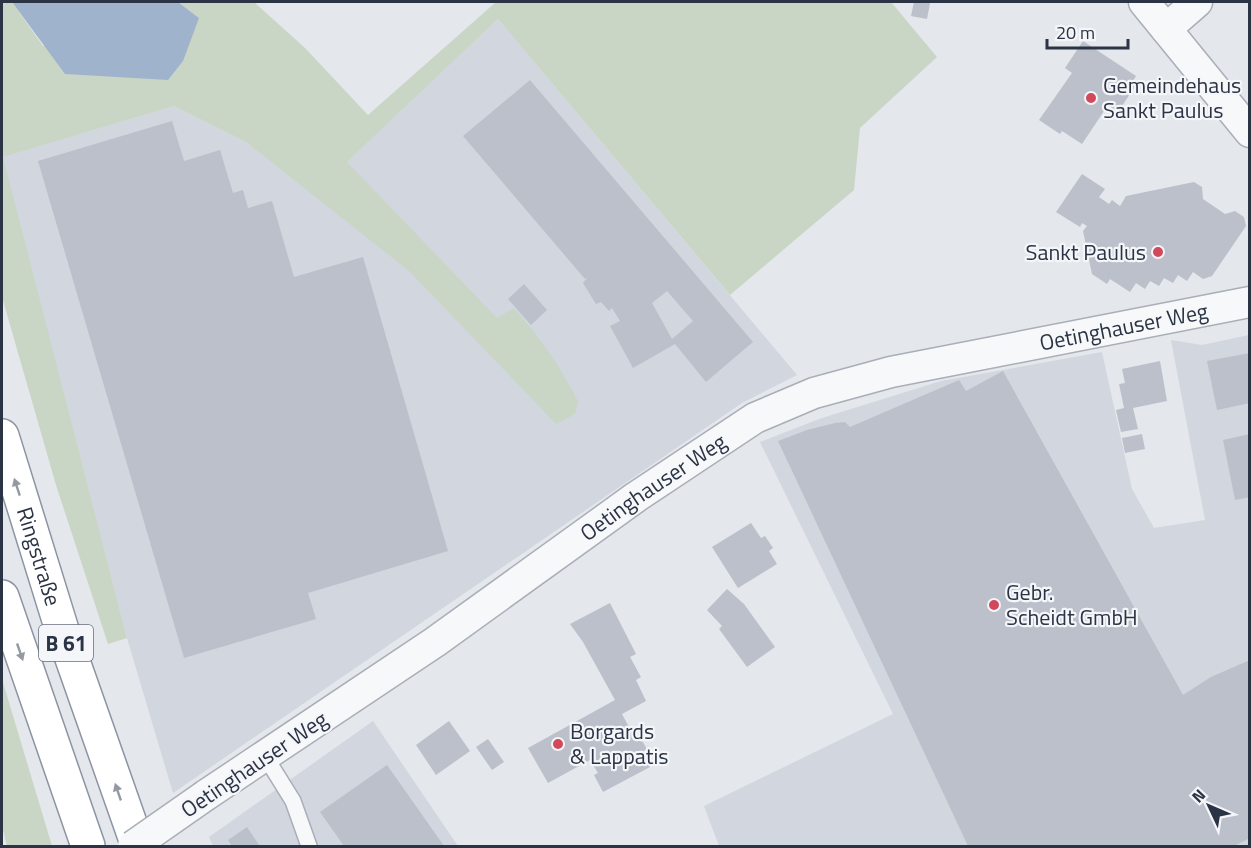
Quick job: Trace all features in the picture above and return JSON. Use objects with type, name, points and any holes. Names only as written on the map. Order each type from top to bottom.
[{"type":"highway","name":"Ringstraße","points":[[2,436],[62,630],[138,846]]},
{"type":"highway","name":"B 61","points":[[2,597],[88,846]]},
{"type":"street","points":[[1144,2],[1250,132]]},
{"type":"street","points":[[1166,29],[1197,2]]},
{"type":"street","name":"Oetinghauser Weg","points":[[134,846],[206,795],[435,642],[636,497],[755,418],[814,393],[891,372],[1250,302]]},
{"type":"lane","points":[[265,756],[295,805],[309,846]]},
{"type":"shaded area","points":[[498,19],[797,375],[742,403],[173,793],[127,638],[2,157],[174,106],[246,142],[314,193]]},
{"type":"shaded area","points":[[1249,335],[1249,846],[719,846],[704,806],[893,714],[760,442],[822,418],[941,381],[1102,352],[1132,489],[1154,528],[1205,520],[1171,340],[1202,345]]},
{"type":"shaded area","points":[[373,721],[458,846],[213,846],[209,837]]},
{"type":"green space","points":[[2,2],[12,2],[43,46],[199,18],[178,2],[254,2],[305,48],[368,115],[496,2],[891,2],[937,57],[860,128],[854,190],[730,295],[498,19],[347,162],[497,318],[514,308],[532,330],[557,364],[578,401],[575,414],[556,424],[409,271],[246,142],[174,106],[3,157],[127,638],[108,644],[56,485],[2,297]]},
{"type":"green space","points":[[2,679],[52,846],[7,846],[2,826]]},
{"type":"water","points":[[12,2],[178,2],[199,18],[183,61],[168,80],[65,74]]},
{"type":"building","points":[[914,2],[930,3],[927,19],[911,16]]},
{"type":"building","name":"Gemeindehaus Sankt Paulus","points":[[1083,41],[1136,76],[1132,83],[1136,85],[1118,112],[1108,105],[1082,144],[1062,131],[1060,134],[1039,120],[1072,73],[1065,68]]},
{"type":"building","points":[[530,80],[753,342],[706,382],[675,344],[633,368],[610,326],[620,321],[612,308],[609,311],[601,302],[596,304],[583,283],[588,277],[585,279],[463,136]],"holes":[[[667,291],[693,321],[672,339],[652,303]]]},
{"type":"building","points":[[172,121],[184,161],[220,150],[233,193],[243,190],[248,208],[272,201],[294,277],[363,257],[448,551],[308,593],[316,619],[184,658],[38,161]]},
{"type":"building","name":"Sankt Paulus","points":[[1082,174],[1105,189],[1099,197],[1109,204],[1112,200],[1120,206],[1126,196],[1194,182],[1202,187],[1203,199],[1225,214],[1235,211],[1244,217],[1246,226],[1212,276],[1203,279],[1193,272],[1187,281],[1178,275],[1173,283],[1164,278],[1159,286],[1150,281],[1145,289],[1136,283],[1130,292],[1110,279],[1107,284],[1092,274],[1083,231],[1087,226],[1082,223],[1080,227],[1056,212]]},
{"type":"building","points":[[524,284],[547,310],[531,325],[508,299]]},
{"type":"building","points":[[1250,353],[1250,403],[1217,410],[1207,361]]},
{"type":"building","points":[[1160,361],[1167,401],[1133,408],[1138,429],[1121,432],[1116,410],[1124,408],[1119,384],[1125,383],[1122,369]]},
{"type":"building","name":"Gebr. Scheidt GmbH","points":[[1003,371],[1183,695],[1211,677],[1250,660],[1250,838],[1234,846],[968,846],[778,441],[835,423],[845,422],[850,427],[959,380],[966,391]]},
{"type":"building","points":[[1142,434],[1145,449],[1125,453],[1122,438]]},
{"type":"building","points":[[1250,434],[1250,497],[1235,500],[1223,440]]},
{"type":"building","points":[[751,523],[761,538],[765,536],[773,548],[769,551],[777,564],[738,588],[712,547]]},
{"type":"building","points":[[727,589],[744,604],[775,647],[747,667],[719,629],[722,626],[707,610]]},
{"type":"building","points":[[610,603],[636,654],[630,657],[641,677],[636,680],[646,701],[622,714],[635,738],[639,736],[647,749],[642,752],[650,767],[603,792],[594,775],[598,773],[590,760],[548,783],[528,748],[615,700],[583,642],[570,624]]},
{"type":"building","points":[[449,721],[470,751],[436,775],[416,745]]},
{"type":"building","points":[[488,739],[504,762],[492,770],[476,747]]},
{"type":"building","points":[[387,765],[444,846],[344,846],[320,812]]},
{"type":"building","points":[[247,827],[259,845],[232,846],[228,840]]},
{"type":"place","name":"Gemeindehaus Sankt Paulus","points":[[1091,98]]},
{"type":"place","name":"Sankt Paulus","points":[[1158,252]]},
{"type":"place","name":"Gebr. Scheidt GmbH","points":[[994,605]]},
{"type":"place","name":"Borgards & Lappatis","points":[[558,744]]}]
